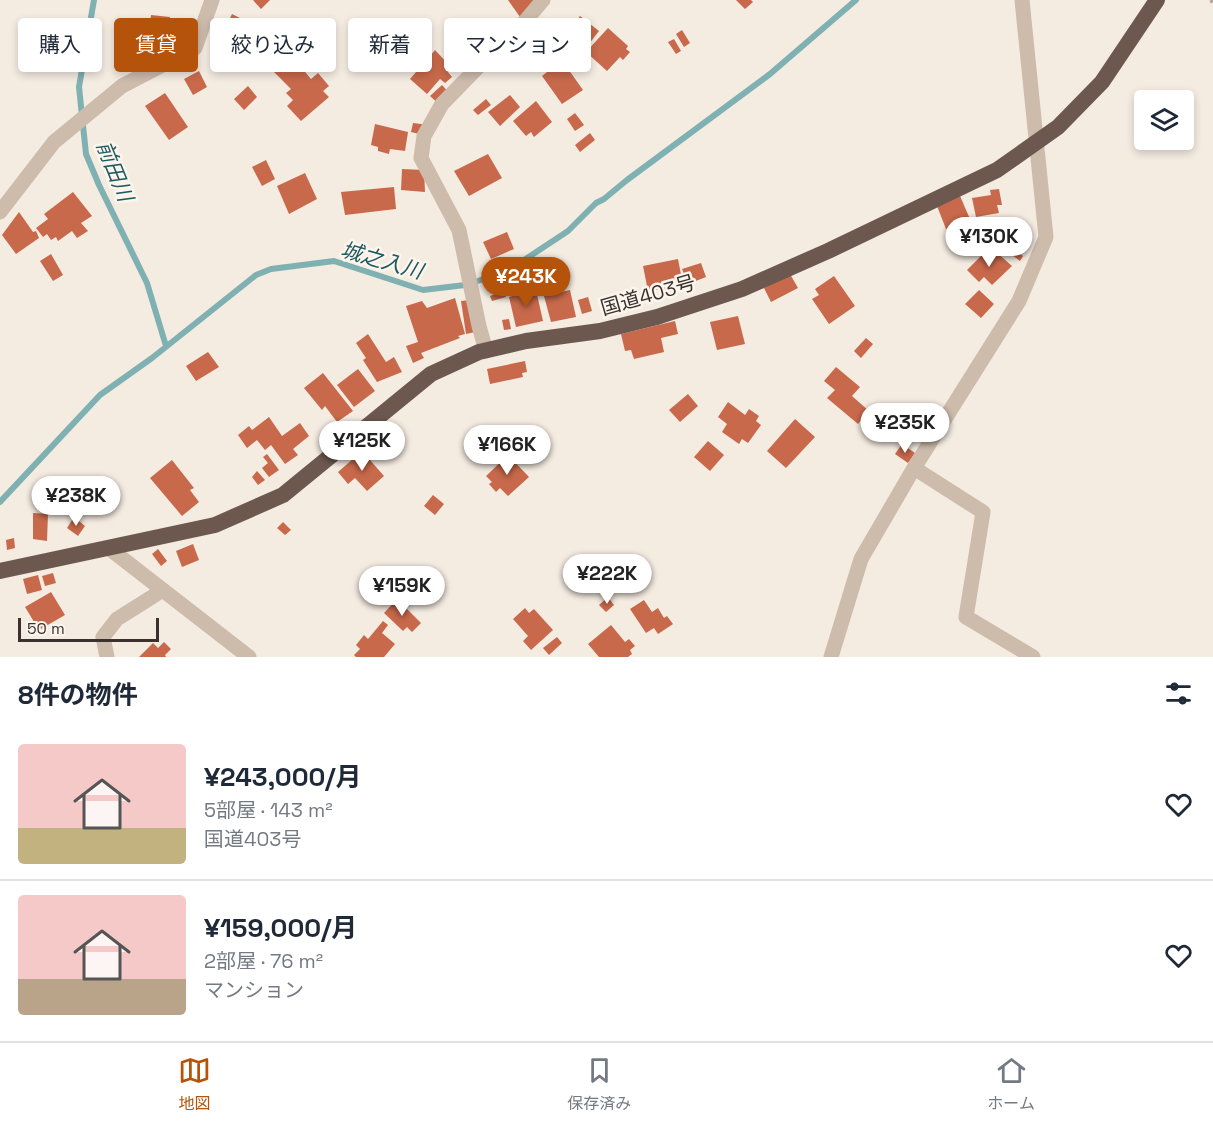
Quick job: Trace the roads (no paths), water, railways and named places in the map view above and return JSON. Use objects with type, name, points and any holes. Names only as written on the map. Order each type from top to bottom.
[{"type":"highway","name":"国道403号","points":[[0,571],[214,525],[283,495],[431,374],[486,351],[526,341],[600,331],[657,317],[742,289],[828,251],[996,170],[1058,127],[1102,82],[1157,0]]},
{"type":"street","points":[[0,212],[54,142],[122,86],[195,48],[213,0]]},
{"type":"street","points":[[486,351],[459,230],[421,158],[424,136],[442,104],[516,32],[543,0]]},
{"type":"street","points":[[831,657],[861,559],[914,468],[1019,301],[1046,237],[1022,0]]},
{"type":"street","points":[[914,468],[983,512],[966,617],[1033,657]]},
{"type":"street","points":[[110,549],[249,657]]},
{"type":"street","points":[[107,657],[103,637],[117,619],[163,590]]},
{"type":"waterway","name":"前田川","points":[[94,0],[79,87],[86,154],[147,283],[166,346]]},
{"type":"waterway","name":"城之入川","points":[[0,502],[100,395],[152,358],[256,275],[271,269],[334,261],[423,290],[465,285],[506,272],[568,231],[596,203],[770,74],[856,0]]}]
